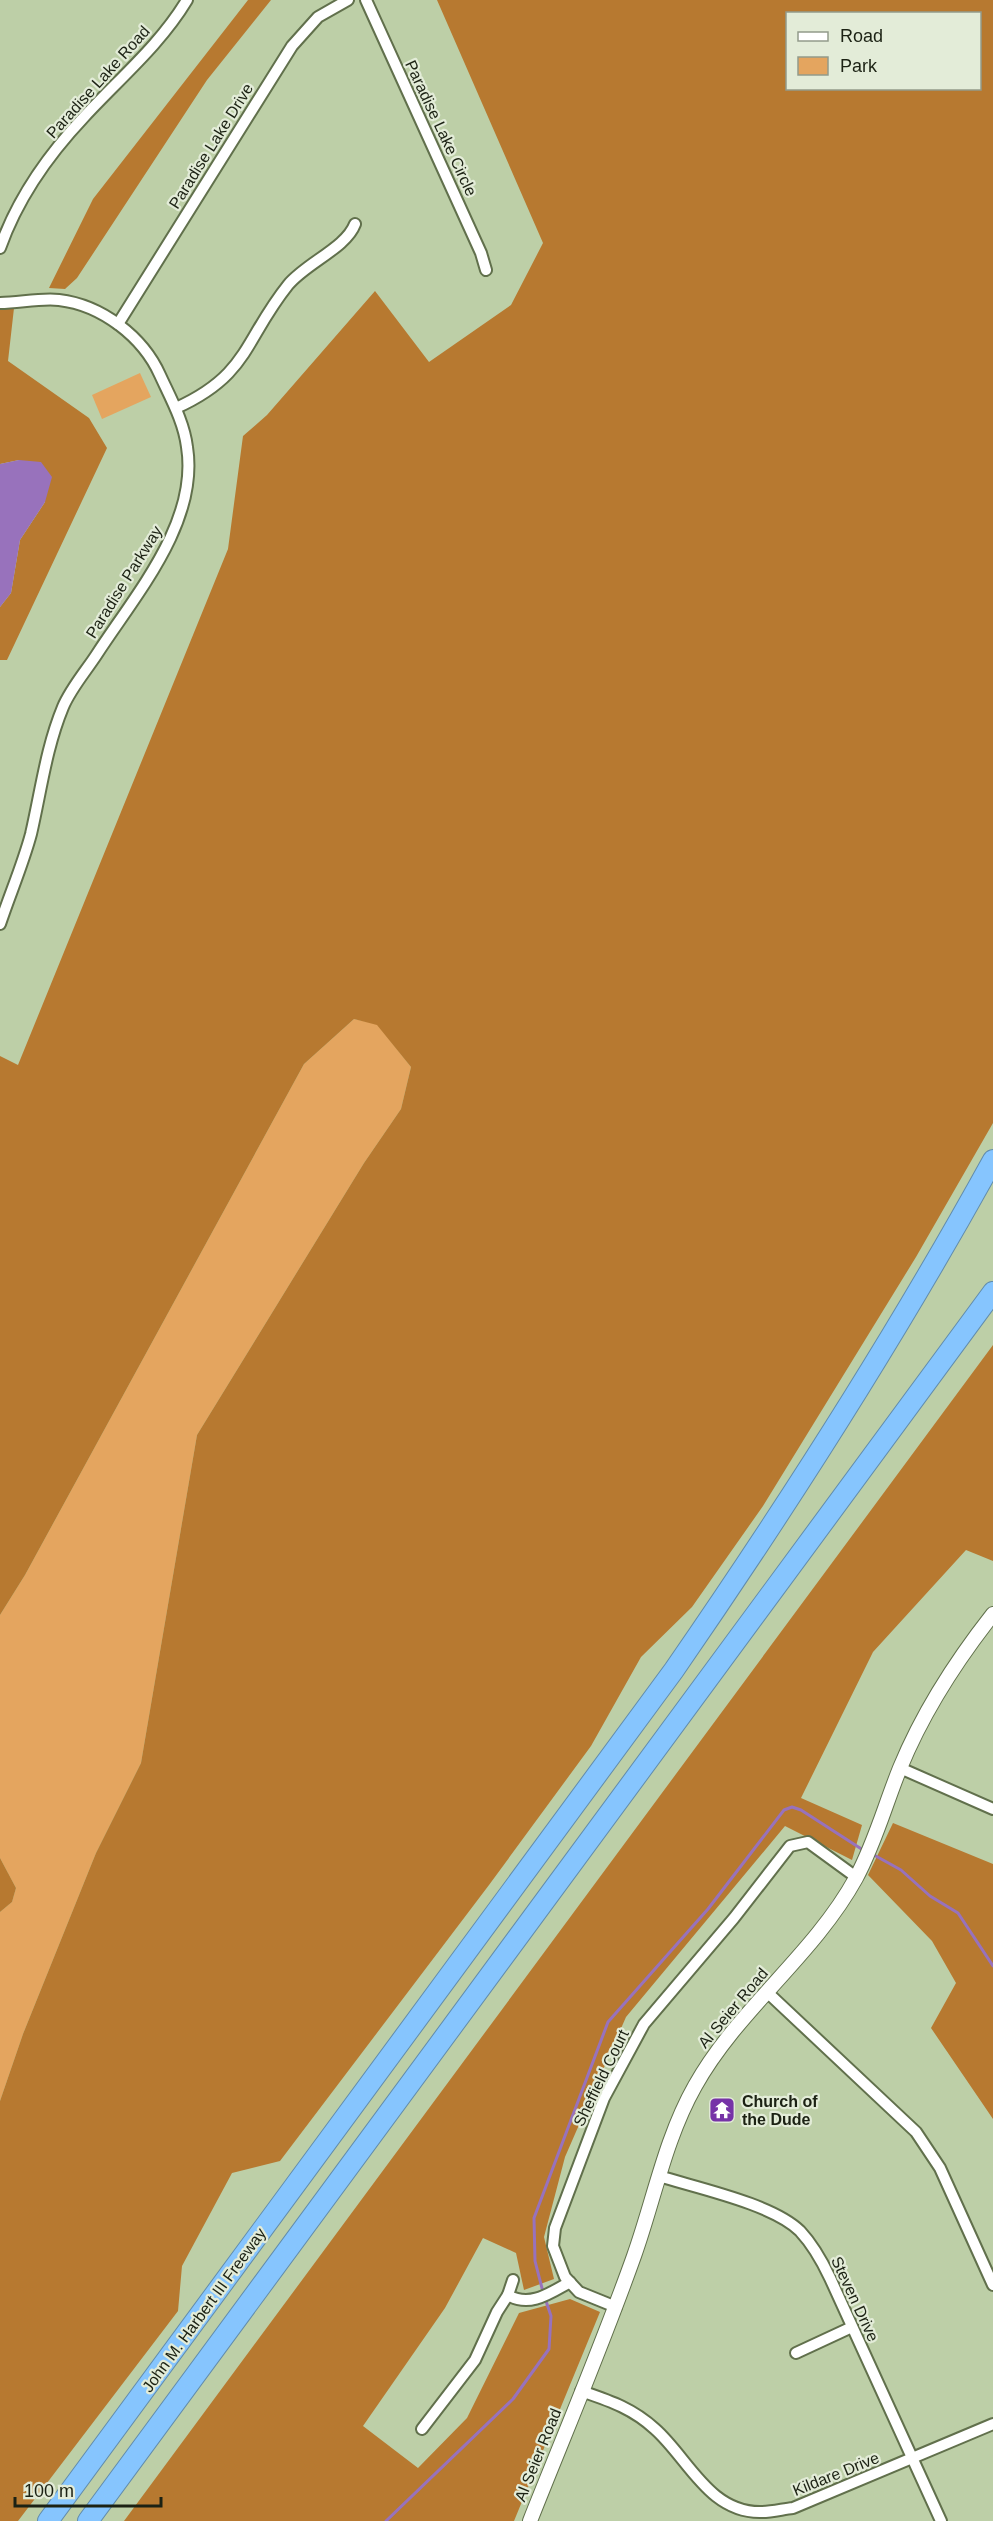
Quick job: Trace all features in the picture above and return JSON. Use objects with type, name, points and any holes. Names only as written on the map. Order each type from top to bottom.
[{"type":"highway","name":"John M. Harbert III Freeway","points":[[48,2521],[674,1670],[766,1536],[896,1327],[993,1160]]},
{"type":"highway","points":[[88,2521],[993,1292]]},
{"type":"street","name":"Paradise Lake Road","points":[[0,248],[6,232],[36,178],[67,135],[149,49],[187,0]]},
{"type":"street","name":"Paradise Lake Drive","points":[[118,324],[292,46],[318,17],[348,0]]},
{"type":"street","name":"Paradise Lake Circle","points":[[366,0],[481,253],[486,270]]},
{"type":"street","points":[[176,408],[212,389],[232,372],[288,285],[317,259],[347,238],[355,224]]},
{"type":"street","name":"Paradise Parkway","points":[[0,303],[60,300],[118,324],[139,343],[156,366],[176,408],[183,428],[189,460],[189,478],[180,519],[164,550],[64,704],[50,742],[30,836],[0,924]]},
{"type":"street","name":"Al Seier Road","points":[[530,2521],[616,2307],[659,2176],[680,2117],[694,2087],[735,2027],[820,1934],[856,1877],[900,1768],[937,1694],[993,1614]]},
{"type":"street","points":[[900,1768],[993,1809]]},
{"type":"street","name":"Sheffield Court","points":[[616,2307],[579,2292],[557,2262],[553,2246],[555,2228],[604,2097],[644,2024],[734,1918],[790,1846],[808,1842],[856,1877]]},
{"type":"street","points":[[767,1992],[916,2132],[940,2168],[993,2285]]},
{"type":"street","name":"Steven Drive","points":[[659,2176],[770,2211],[799,2230],[819,2257],[941,2521]]},
{"type":"street","points":[[422,2429],[475,2360],[508,2295],[513,2280]]},
{"type":"street","points":[[508,2295],[518,2301],[527,2302],[570,2282]]},
{"type":"street","points":[[796,2353],[852,2328]]},
{"type":"street","name":"Kildare Drive","points":[[581,2391],[626,2407],[656,2430],[701,2483],[717,2497],[743,2510],[760,2512],[794,2508],[993,2424]]},
{"type":"green space","points":[[140,373],[151,397],[102,419],[92,395]]},
{"type":"green space","points":[[354,1019],[377,1024],[411,1067],[401,1109],[364,1163],[197,1435],[141,1763],[96,1853],[23,2034],[0,2101],[0,1912],[12,1902],[16,1888],[0,1858],[0,1615],[25,1575],[304,1064]]},
{"type":"shaded area","points":[[248,0],[271,0],[207,80],[77,278],[65,289],[49,288],[93,199]]},
{"type":"shaded area","points":[[437,0],[993,0],[993,1123],[916,1257],[763,1506],[692,1607],[641,1657],[591,1746],[280,2161],[232,2173],[182,2266],[178,2311],[18,2521],[0,2521],[0,2101],[23,2034],[96,1853],[141,1763],[197,1435],[364,1163],[401,1109],[411,1067],[377,1025],[354,1019],[304,1064],[25,1575],[0,1615],[0,1056],[18,1065],[228,549],[243,436],[267,415],[375,291],[429,362],[511,305],[543,243]]},
{"type":"shaded area","points":[[14,308],[8,361],[89,418],[107,448],[7,660],[0,660],[0,607],[11,593],[20,540],[45,502],[19,460],[0,464],[0,309]]},
{"type":"shaded area","points":[[19,460],[41,462],[52,477],[45,502],[20,540],[11,593],[0,607],[0,464]]},
{"type":"shaded area","points":[[993,1345],[993,1561],[966,1550],[873,1652],[801,1798],[862,1825],[852,1860],[785,1826],[626,2017],[565,2157],[544,2237],[554,2279],[524,2290],[516,2253],[483,2238],[445,2308],[363,2426],[418,2468],[467,2418],[519,2313],[570,2299],[600,2312],[514,2521],[124,2521]]},
{"type":"shaded area","points":[[893,1823],[993,1864],[993,2119],[931,2028],[956,1983],[932,1941],[868,1875]]},
{"type":"shaded area","points":[[0,1858],[16,1888],[12,1902],[0,1912]]},
{"type":"waterway","points":[[543,2292],[535,2261],[534,2218],[608,2022],[708,1909],[784,1810],[792,1807],[801,1810],[863,1850]]},
{"type":"waterway","points":[[874,1855],[901,1870],[930,1896],[958,1913],[993,1966]]},
{"type":"waterway","points":[[386,2521],[513,2399],[549,2349],[551,2316],[545,2298]]},
{"type":"place","name":"Church of the Dude","points":[[722,2110]]}]
